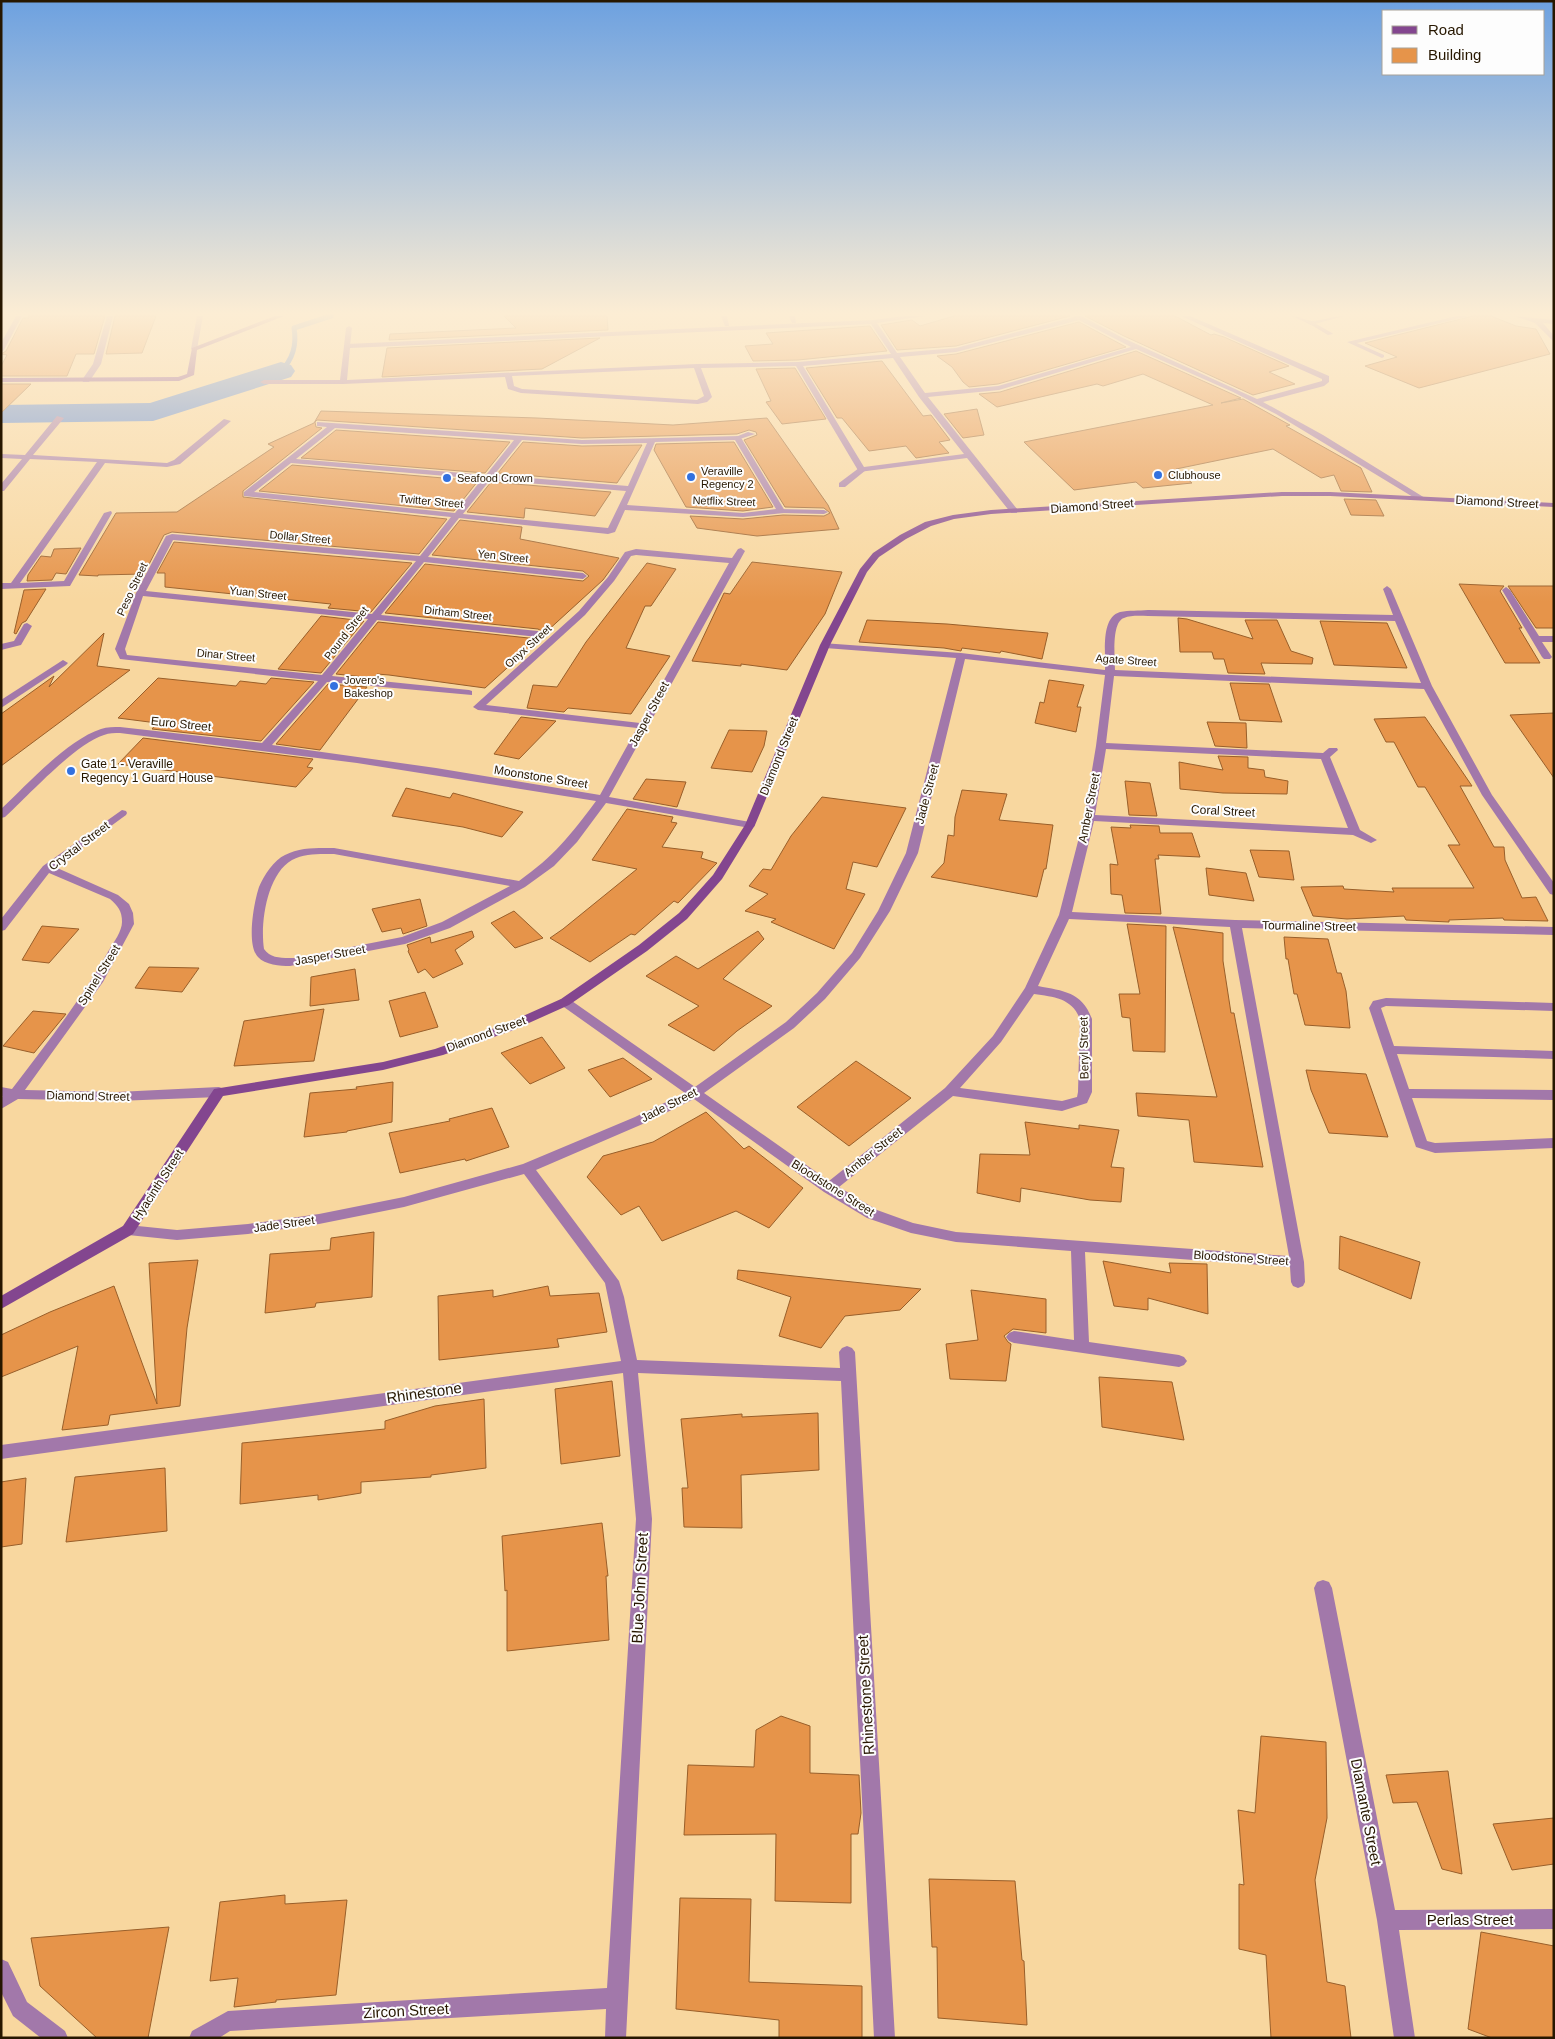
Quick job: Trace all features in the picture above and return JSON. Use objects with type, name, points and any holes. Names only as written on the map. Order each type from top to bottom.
[{"type":"street","points":[[826,411],[862,470]]},
{"type":"street","points":[[934,411],[968,456],[1014,511]]},
{"type":"street","points":[[1275,411],[1422,498]]},
{"type":"street","points":[[1,490],[60,418]]},
{"type":"street","points":[[1,456],[103,460],[160,465],[172,464],[227,421]]},
{"type":"street","points":[[320,424],[582,442],[736,438],[750,434]]},
{"type":"street","points":[[291,461],[333,426]]},
{"type":"street","name":"Pound Street","points":[[265,746],[326,677],[520,438]]},
{"type":"street","points":[[736,438],[781,511]]},
{"type":"street","points":[[623,507],[652,441]]},
{"type":"street","points":[[842,485],[862,470],[968,456]]},
{"type":"street","points":[[13,586],[64,512],[103,460]]},
{"type":"street","points":[[291,461],[632,489]]},
{"type":"street","name":"Twitter Street","points":[[291,461],[247,494],[612,530],[623,507]]},
{"type":"street","name":"Diamond Street","points":[[1,1091],[15,1094],[102,1098],[219,1092],[383,1066],[438,1052],[507,1028],[565,1002],[643,948],[682,916],[718,877],[750,825],[825,645],[863,571],[876,555],[903,537],[928,524],[953,517],[1014,511],[1282,494],[1422,498],[1554,505]]},
{"type":"street","name":"Netflix Street","points":[[623,507],[743,515],[781,511],[824,512]]},
{"type":"street","points":[[1,586],[67,584],[108,513]]},
{"type":"street","name":"Dollar Street","points":[[176,537],[422,559]]},
{"type":"street","name":"Peso Street","points":[[123,657],[120,649],[140,593],[169,538],[176,537]]},
{"type":"street","name":"Jasper Street","points":[[521,885],[334,852],[307,851],[287,858],[276,869],[265,887],[258,949],[264,957],[277,962],[295,962],[405,940],[446,925],[521,885],[550,864],[573,840],[603,799],[741,551]]},
{"type":"street","name":"Onyx Street","points":[[642,726],[478,707],[582,613],[611,579],[628,554],[636,552],[734,561]]},
{"type":"street","name":"Yen Street","points":[[422,559],[583,576]]},
{"type":"street","points":[[1387,589],[1427,686],[1487,795],[1554,892]]},
{"type":"street","points":[[1506,590],[1547,657]]},
{"type":"street","name":"Yuan Street","points":[[140,593],[374,616]]},
{"type":"street","name":"Amber Street","points":[[829,1188],[950,1090],[997,1039],[1031,989],[1065,915],[1089,818],[1101,746],[1110,673],[1111,628],[1114,620],[1121,615],[1148,613],[1398,618]]},
{"type":"street","name":"Dirham Street","points":[[374,616],[538,634]]},
{"type":"street","points":[[1,647],[18,643],[27,626]]},
{"type":"street","points":[[1536,640],[1554,640]]},
{"type":"street","name":"Agate Street","points":[[825,645],[961,656],[1110,673],[1427,686]]},
{"type":"street","name":"Jade Street","points":[[128,1230],[177,1235],[248,1229],[319,1219],[404,1202],[527,1168],[640,1120],[694,1094],[790,1025],[821,996],[856,955],[884,911],[912,853],[961,656]]},
{"type":"street","name":"Dinar Street","points":[[123,657],[469,693]]},
{"type":"street","points":[[1,705],[63,663]]},
{"type":"street","name":"Euro Street","points":[[1,814],[71,750],[88,738],[104,731],[120,730],[265,746],[327,756]]},
{"type":"street","points":[[1101,746],[1329,753],[1355,832]]},
{"type":"street","name":"Moonstone Street","points":[[327,756],[603,799],[750,825]]},
{"type":"street","points":[[1,798],[16,802]]},
{"type":"street","name":"Crystal Street","points":[[1,927],[48,868],[122,814]]},
{"type":"street","name":"Coral Street","points":[[1089,818],[1355,832],[1371,840]]},
{"type":"street","name":"Spinel Street","points":[[1,1104],[15,1094],[99,980],[128,924],[127,913],[123,904],[114,898],[48,868]]},
{"type":"street","name":"Tourmaline Street","points":[[1065,915],[1235,924],[1554,931]]},
{"type":"street","name":"Bloodstone Street","points":[[1235,924],[1298,1262],[1298,1282]]},
{"type":"street","name":"Beryl Street","points":[[950,1090],[1062,1106],[1082,1100],[1085,1092],[1086,1019],[1084,1011],[1080,1004],[1066,996],[1031,989]]},
{"type":"street","name":"Bloodstone Street","points":[[565,1002],[829,1188],[872,1214],[911,1228],[956,1237],[1298,1262]]},
{"type":"street","points":[[1554,1007],[1386,1002],[1377,1004],[1375,1008],[1391,1050],[1419,1140],[1426,1147],[1554,1143]]},
{"type":"street","points":[[1391,1050],[1554,1055]]},
{"type":"street","name":"Hyacinth Street","points":[[1,1303],[128,1230],[219,1092]]},
{"type":"street","points":[[1405,1093],[1554,1095]]},
{"type":"street","name":"Blue John Street","points":[[527,1168],[612,1281],[617,1297],[630,1366],[644,1519],[615,2038]]},
{"type":"street","points":[[1078,1247],[1082,1347]]},
{"type":"street","points":[[1014,1337],[1179,1361]]},
{"type":"street","name":"Rhinestone Street","points":[[847,1352],[885,2038]]},
{"type":"street","name":"Rhinestone","points":[[1,1452],[630,1366],[848,1375]]},
{"type":"street","name":"Diamante Street","points":[[1322,1588],[1387,1920],[1405,2038]]},
{"type":"street","name":"Perlas Street","points":[[1387,1920],[1554,1920]]},
{"type":"street","points":[[1,1969],[20,2009],[58,2038]]},
{"type":"street","name":"Zircon Street","points":[[199,2038],[228,2022],[616,1998]]},
{"type":"building","points":[[321,411],[537,418],[673,425],[767,418],[828,505],[839,529],[757,536],[697,528],[690,516],[743,519],[783,515],[824,516],[830,513],[824,508],[785,507],[744,440],[757,435],[756,432],[749,430],[737,434],[582,438],[317,420],[315,422],[316,427],[322,428],[243,491],[243,497],[447,519],[419,554],[172,532],[164,535],[144,574],[79,575],[116,513],[177,512],[274,447],[268,444],[314,423]]},
{"type":"building","points":[[773,411],[821,411],[826,419],[782,424]]},
{"type":"building","points":[[833,411],[919,411],[923,416],[931,415],[950,440],[939,442],[949,453],[916,458],[906,446],[869,451],[842,418],[837,418]]},
{"type":"building","points":[[978,411],[984,435],[963,438],[944,414]]},
{"type":"building","points":[[1182,411],[1265,411],[1290,425],[1286,426],[1361,468],[1372,492],[1341,491],[1334,475],[1321,478],[1273,449],[1176,469],[1192,483],[1143,488],[1136,482],[1074,490],[1024,442]]},
{"type":"building","points":[[336,430],[510,442],[485,473],[301,458]]},
{"type":"building","points":[[523,442],[582,446],[642,445],[617,483],[498,473]]},
{"type":"building","points":[[734,442],[773,507],[743,511],[686,507],[654,450],[656,444]]},
{"type":"building","points":[[292,465],[478,481],[454,511],[259,491]]},
{"type":"building","points":[[491,482],[611,492],[595,516],[525,508],[524,518],[467,512]]},
{"type":"building","points":[[1344,499],[1376,500],[1384,516],[1351,515]]},
{"type":"building","points":[[460,520],[522,527],[520,539],[619,558],[603,580],[545,633],[538,629],[385,613],[425,564],[583,581],[589,576],[583,571],[432,555]]},
{"type":"building","points":[[174,542],[412,563],[371,612],[328,608],[331,604],[165,587],[165,573],[157,573]]},
{"type":"building","points":[[81,548],[66,574],[56,573],[52,580],[27,581],[28,575],[41,556],[51,557],[54,549]]},
{"type":"building","points":[[752,562],[842,572],[825,614],[787,670],[741,664],[741,666],[692,661],[724,593],[730,594]]},
{"type":"building","points":[[647,563],[676,569],[651,606],[645,606],[626,648],[670,656],[631,714],[568,708],[564,712],[527,708],[533,685],[557,687],[586,642]]},
{"type":"building","points":[[1459,584],[1504,586],[1500,591],[1540,663],[1505,663]]},
{"type":"building","points":[[1508,586],[1554,586],[1554,628],[1536,628]]},
{"type":"building","points":[[46,589],[26,621],[22,623],[16,634],[14,633],[24,590]]},
{"type":"building","points":[[321,616],[364,621],[321,673],[278,669]]},
{"type":"building","points":[[1178,618],[1253,639],[1245,620],[1277,620],[1291,651],[1313,658],[1312,664],[1261,663],[1265,674],[1228,673],[1224,659],[1214,659],[1212,652],[1180,652]]},
{"type":"building","points":[[867,620],[947,624],[1048,633],[1042,659],[1001,651],[1000,653],[962,648],[961,651],[859,642]]},
{"type":"building","points":[[1320,621],[1387,623],[1407,668],[1334,665]]},
{"type":"building","points":[[378,622],[539,639],[485,688],[389,675],[377,674],[374,678],[336,674]]},
{"type":"building","points":[[104,633],[97,666],[130,670],[1,766],[1,714],[54,676],[49,687]]},
{"type":"building","points":[[158,678],[236,686],[240,681],[266,684],[271,678],[314,682],[261,741],[152,729],[157,723],[118,718]]},
{"type":"building","points":[[1049,680],[1084,685],[1077,707],[1081,707],[1076,732],[1035,723],[1040,702],[1044,703]]},
{"type":"building","points":[[1230,683],[1269,684],[1282,722],[1240,720]]},
{"type":"building","points":[[328,684],[367,687],[320,750],[276,744]]},
{"type":"building","points":[[1554,713],[1554,778],[1510,715]]},
{"type":"building","points":[[521,717],[556,721],[519,759],[494,754]]},
{"type":"building","points":[[1425,717],[1472,786],[1460,786],[1494,847],[1504,847],[1505,860],[1522,898],[1536,897],[1548,921],[1504,920],[1503,918],[1449,920],[1449,922],[1406,920],[1404,916],[1347,919],[1313,916],[1301,887],[1343,886],[1344,889],[1394,892],[1392,888],[1474,888],[1448,845],[1460,845],[1425,787],[1418,787],[1394,742],[1386,742],[1374,719]]},
{"type":"building","points":[[1207,722],[1246,723],[1247,748],[1215,746]]},
{"type":"building","points":[[729,730],[767,731],[764,746],[752,772],[711,768]]},
{"type":"building","points":[[143,738],[313,759],[307,767],[313,768],[296,787],[118,764]]},
{"type":"building","points":[[1218,756],[1248,757],[1248,768],[1264,770],[1265,777],[1288,781],[1287,794],[1223,793],[1180,789],[1179,762],[1223,770]]},
{"type":"building","points":[[646,779],[686,782],[677,807],[633,799]]},
{"type":"building","points":[[1125,781],[1150,783],[1157,816],[1129,815]]},
{"type":"building","points":[[406,788],[450,798],[453,793],[523,812],[502,837],[463,827],[392,816]]},
{"type":"building","points":[[962,790],[1007,794],[999,820],[1053,825],[1046,869],[1044,869],[1037,897],[931,877],[944,863],[948,835],[954,836],[955,817]]},
{"type":"building","points":[[822,797],[906,808],[877,867],[853,862],[846,889],[865,894],[834,949],[771,922],[776,919],[745,911],[768,894],[749,886],[763,869],[771,870],[791,836]]},
{"type":"building","points":[[627,809],[673,817],[671,822],[677,823],[662,847],[703,852],[701,858],[717,863],[678,903],[674,901],[635,935],[631,934],[590,962],[550,938],[637,869],[592,860]]},
{"type":"building","points":[[1130,825],[1159,826],[1160,833],[1192,833],[1200,857],[1158,855],[1159,859],[1155,859],[1161,914],[1125,913],[1122,895],[1111,894],[1110,864],[1118,865],[1111,827],[1131,828]]},
{"type":"building","points":[[1250,850],[1289,851],[1294,880],[1259,877]]},
{"type":"building","points":[[1206,868],[1246,873],[1254,901],[1209,895]]},
{"type":"building","points":[[420,899],[427,926],[403,934],[401,928],[382,932],[372,909]]},
{"type":"building","points":[[514,911],[543,938],[515,948],[491,923]]},
{"type":"building","points":[[1127,924],[1166,926],[1165,1052],[1133,1051],[1130,1018],[1122,1017],[1119,994],[1140,994]]},
{"type":"building","points":[[42,926],[79,929],[49,963],[22,960]]},
{"type":"building","points":[[1173,927],[1223,933],[1223,961],[1231,1013],[1234,1013],[1263,1167],[1194,1162],[1189,1120],[1138,1116],[1136,1093],[1217,1097]]},
{"type":"building","points":[[472,931],[474,937],[455,950],[463,964],[433,978],[425,969],[418,973],[407,945],[430,937],[431,943]]},
{"type":"building","points":[[758,931],[764,939],[723,979],[772,1006],[737,1031],[714,1051],[668,1025],[699,1006],[646,976],[676,956],[698,969]]},
{"type":"building","points":[[1284,937],[1328,939],[1337,973],[1341,973],[1346,991],[1350,1028],[1305,1025],[1297,994],[1294,994],[1288,959],[1286,959]]},
{"type":"building","points":[[149,967],[199,968],[182,992],[135,988]]},
{"type":"building","points":[[355,969],[359,1000],[310,1006],[311,977]]},
{"type":"building","points":[[425,992],[438,1027],[400,1037],[389,1001]]},
{"type":"building","points":[[324,1009],[314,1061],[234,1066],[244,1021]]},
{"type":"building","points":[[33,1011],[66,1014],[34,1053],[3,1046]]},
{"type":"building","points":[[542,1037],[565,1068],[530,1084],[501,1053]]},
{"type":"building","points":[[623,1058],[652,1079],[610,1097],[588,1070]]},
{"type":"building","points":[[856,1061],[911,1098],[849,1146],[797,1107]]},
{"type":"building","points":[[1306,1070],[1366,1074],[1388,1137],[1329,1133],[1311,1090]]},
{"type":"building","points":[[393,1082],[392,1122],[347,1132],[304,1137],[310,1093],[357,1089],[356,1087]]},
{"type":"building","points":[[492,1108],[509,1147],[466,1161],[465,1159],[400,1173],[389,1133],[450,1121],[449,1119]]},
{"type":"building","points":[[706,1112],[744,1149],[749,1146],[803,1188],[769,1228],[736,1211],[662,1241],[639,1206],[621,1215],[587,1177],[603,1156],[653,1142]]},
{"type":"building","points":[[1025,1122],[1079,1129],[1079,1125],[1119,1130],[1111,1167],[1124,1168],[1121,1202],[1090,1200],[1021,1188],[1020,1202],[977,1193],[980,1154],[1030,1155]]},
{"type":"building","points":[[374,1232],[372,1297],[316,1303],[315,1307],[265,1313],[270,1254],[330,1250],[331,1238]]},
{"type":"building","points":[[1340,1236],[1420,1262],[1411,1299],[1339,1269]]},
{"type":"building","points":[[198,1260],[187,1328],[180,1406],[110,1415],[108,1425],[62,1430],[78,1346],[1,1377],[1,1335],[50,1312],[114,1286],[157,1404],[149,1263]]},
{"type":"building","points":[[1103,1261],[1171,1273],[1169,1263],[1207,1264],[1208,1314],[1148,1298],[1148,1310],[1114,1306]]},
{"type":"building","points":[[738,1270],[921,1289],[900,1310],[845,1316],[821,1348],[779,1336],[791,1297],[737,1279]]},
{"type":"building","points":[[548,1286],[550,1296],[599,1293],[607,1332],[557,1339],[559,1347],[439,1360],[438,1296],[493,1290],[493,1297]]},
{"type":"building","points":[[971,1290],[1046,1299],[1046,1333],[1013,1329],[1004,1336],[1011,1344],[1006,1381],[950,1379],[946,1344],[978,1340]]},
{"type":"building","points":[[1099,1377],[1172,1382],[1184,1440],[1102,1427]]},
{"type":"building","points":[[612,1381],[620,1456],[561,1464],[555,1389]]},
{"type":"building","points":[[484,1399],[486,1468],[431,1475],[431,1477],[361,1482],[361,1493],[318,1500],[318,1495],[240,1504],[242,1443],[385,1429],[385,1421],[435,1406]]},
{"type":"building","points":[[818,1413],[819,1470],[741,1475],[742,1528],[684,1527],[682,1488],[688,1488],[681,1419],[742,1414],[742,1417]]},
{"type":"building","points":[[165,1468],[167,1531],[66,1542],[75,1477]]},
{"type":"building","points":[[26,1478],[22,1544],[1,1547],[1,1482]]},
{"type":"building","points":[[602,1523],[608,1576],[606,1576],[609,1640],[507,1651],[507,1590],[505,1591],[502,1536]]},
{"type":"building","points":[[781,1716],[810,1726],[810,1773],[859,1775],[861,1813],[858,1834],[851,1834],[851,1903],[775,1901],[776,1834],[684,1835],[688,1765],[754,1767],[756,1730]]},
{"type":"building","points":[[1261,1736],[1326,1742],[1327,1818],[1315,1880],[1327,1982],[1345,1986],[1351,2038],[1271,2038],[1266,1955],[1239,1949],[1239,1884],[1244,1885],[1238,1810],[1255,1813]]},
{"type":"building","points":[[1448,1771],[1462,1874],[1442,1869],[1417,1802],[1393,1803],[1386,1775]]},
{"type":"building","points":[[1554,1818],[1554,1864],[1512,1870],[1493,1824]]},
{"type":"building","points":[[929,1879],[1015,1881],[1022,1960],[1024,1961],[1027,2025],[938,2018],[937,1947],[932,1947]]},
{"type":"building","points":[[285,1895],[285,1904],[347,1900],[336,1995],[276,2000],[276,2002],[234,2007],[238,1978],[210,1981],[220,1902]]},
{"type":"building","points":[[680,1898],[751,1899],[749,1982],[862,1986],[862,2038],[779,2038],[779,2020],[676,2009]]},
{"type":"building","points":[[169,1927],[148,2038],[97,2038],[40,1986],[31,1938]]},
{"type":"building","points":[[1481,1932],[1554,1946],[1554,2038],[1492,2038],[1468,2029]]},
{"type":"waterway","points":[[1,414],[155,411]]},
{"type":"place","name":"Clubhouse","points":[[1158,475]]},
{"type":"place","name":"Veraville Regency 2","points":[[691,477]]},
{"type":"place","name":"Seafood Crown","points":[[447,478]]},
{"type":"place","name":"Jovero's Bakeshop","points":[[334,686]]},
{"type":"place","name":"Gate 1 - Veraville Regency 1 Guard House","points":[[71,771]]}]
